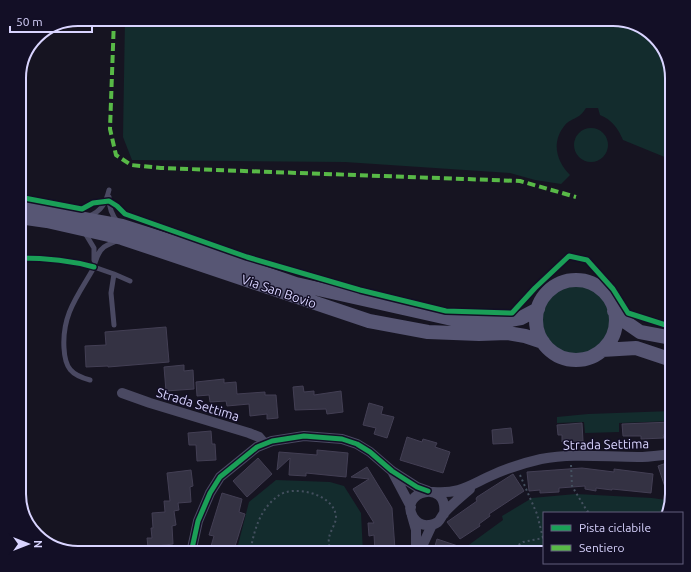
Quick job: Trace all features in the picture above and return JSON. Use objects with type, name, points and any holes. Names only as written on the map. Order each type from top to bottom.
[{"type":"main road","name":"Via San Bovio","points":[[26,209],[82,224],[182,245],[296,284],[452,319],[504,321],[521,318],[538,309]]},
{"type":"main road","name":"Via San Bovio","points":[[26,218],[82,224]]},
{"type":"main road","name":"Via San Bovio","points":[[122,232],[369,321],[428,332],[507,334],[525,336],[543,342]]},
{"type":"main road","name":"Via San Bovio","points":[[574,280],[590,283],[602,290],[611,301],[614,311],[616,320],[609,342],[602,350],[588,358],[578,360],[557,355],[550,351],[538,332],[536,323],[538,309],[543,298],[550,290],[559,284],[574,280]]},
{"type":"main road","name":"Via San Bovio","points":[[614,311],[640,332],[665,337]]},
{"type":"main road","name":"Via San Bovio","points":[[602,350],[636,348],[665,358]]},
{"type":"street","name":"Strada Settima","points":[[122,393],[249,433],[259,437],[265,444]]},
{"type":"street","name":"Strada Settima","points":[[193,546],[198,521],[210,493],[220,478],[257,447],[272,441],[286,438],[304,436],[342,439],[357,444],[370,452],[392,471],[441,499],[444,514]]},
{"type":"street","name":"Strada Settima","points":[[422,546],[432,524],[441,518],[473,486],[488,477],[516,466],[541,459],[571,456],[638,457],[665,455]]},
{"type":"street","name":"Strada Settima","points":[[392,471],[412,511],[416,530],[416,546]]},
{"type":"street","name":"Strada Settima","points":[[431,492],[446,493],[473,486]]},
{"type":"street","points":[[431,492],[423,492],[415,497],[412,511],[415,520],[423,525],[432,524]]},
{"type":"lane","points":[[90,380],[78,377],[70,371],[64,358],[63,338],[65,321],[75,298],[94,267],[97,256],[103,247],[122,232],[110,209],[109,190],[106,201],[101,210],[82,224],[94,248],[94,267]]},
{"type":"lane","points":[[94,267],[130,281]]},
{"type":"lane","points":[[114,274],[111,293],[114,325]]},
{"type":"path","points":[[571,456],[572,486],[590,512]]},
{"type":"path","points":[[516,466],[537,514],[543,538],[523,542],[517,546]]},
{"type":"path","points":[[251,546],[254,532],[261,515],[278,496],[293,491],[308,492],[320,496],[332,506],[336,517],[329,539],[330,546]]},
{"type":"green space","points":[[125,26],[613,26],[633,30],[647,39],[656,49],[664,68],[665,157],[623,140],[614,125],[608,119],[600,115],[598,108],[586,108],[581,115],[565,125],[558,138],[557,151],[559,158],[561,164],[570,175],[561,184],[535,180],[510,173],[345,162],[132,160],[123,137]]},
{"type":"green space","points":[[594,128],[603,133],[607,138],[607,152],[603,157],[598,161],[588,162],[584,161],[575,152],[574,142],[575,138],[584,129]]},
{"type":"green space","points":[[576,286],[589,289],[600,296],[607,307],[610,320],[607,333],[600,344],[589,351],[576,354],[563,351],[552,344],[545,333],[542,320],[545,307],[552,296],[563,289]]},
{"type":"green space","points":[[665,411],[665,421],[619,423],[619,432],[585,433],[584,422],[557,423],[557,417],[588,414]]},
{"type":"green space","points":[[276,480],[330,482],[344,486],[361,513],[363,546],[238,546],[249,502]]},
{"type":"green space","points":[[576,494],[664,500],[662,512],[543,512],[543,546],[467,546],[503,520],[502,516],[532,498]]},
{"type":"building","points":[[166,327],[169,362],[108,367],[86,367],[85,346],[106,345],[105,332]]},
{"type":"building","points":[[184,365],[184,371],[193,370],[194,389],[166,391],[164,367]]},
{"type":"building","points":[[224,379],[224,383],[236,382],[237,394],[265,392],[265,395],[276,395],[278,418],[267,419],[267,414],[250,416],[249,404],[227,406],[226,401],[210,402],[209,395],[197,396],[196,382]]},
{"type":"building","points":[[303,386],[304,392],[314,391],[314,395],[341,391],[343,412],[327,414],[326,409],[295,410],[293,387]]},
{"type":"building","points":[[369,403],[383,407],[381,414],[394,417],[387,438],[374,434],[376,428],[363,425]]},
{"type":"building","points":[[665,422],[665,435],[663,435],[664,438],[641,439],[641,436],[623,436],[622,424]]},
{"type":"building","points":[[582,423],[583,441],[562,442],[562,435],[558,435],[557,425]]},
{"type":"building","points":[[511,428],[513,443],[493,444],[492,430]]},
{"type":"building","points":[[211,431],[212,444],[215,444],[216,460],[197,461],[196,445],[189,445],[188,433]]},
{"type":"building","points":[[407,437],[422,442],[423,439],[437,443],[435,447],[450,452],[443,473],[400,460]]},
{"type":"building","points":[[317,450],[348,453],[346,477],[306,473],[306,476],[289,475],[290,458],[277,470],[279,452],[317,455]]},
{"type":"building","points":[[258,458],[272,474],[247,497],[233,481]]},
{"type":"building","points":[[665,464],[665,487],[658,466]]},
{"type":"building","points":[[367,467],[392,508],[395,546],[375,546],[374,535],[369,536],[368,523],[374,523],[353,489],[369,479],[351,477]]},
{"type":"building","points":[[582,468],[614,472],[614,469],[653,474],[651,493],[596,488],[596,491],[585,489],[585,486],[559,488],[559,492],[540,493],[540,490],[529,491],[527,472]]},
{"type":"building","points":[[191,470],[193,486],[190,487],[191,502],[178,503],[179,510],[174,511],[176,525],[172,526],[173,544],[148,546],[147,538],[152,538],[152,513],[165,512],[164,501],[170,501],[167,473]]},
{"type":"building","points":[[513,474],[524,491],[489,514],[490,516],[479,524],[480,526],[460,539],[447,522],[477,501],[477,497]]},
{"type":"building","points":[[222,493],[242,499],[239,512],[245,514],[235,546],[211,546],[214,536],[209,535]]},
{"type":"building","points":[[437,539],[458,546],[435,546]]},
{"type":"marked path","points":[[114,26],[110,129],[116,155],[131,165],[161,168],[520,181],[576,197]]},
{"type":"cycle path","points":[[26,198],[82,209],[93,203],[109,201],[125,214],[247,257],[360,290],[446,311],[512,313],[535,288],[569,256],[587,260],[613,289],[628,313],[665,325]]},
{"type":"cycle path","points":[[26,258],[57,260],[94,267]]},
{"type":"cycle path","points":[[193,546],[198,521],[210,493],[220,477],[257,447],[272,441],[304,436],[342,439],[357,444],[370,452],[392,471],[417,487],[428,491]]}]
